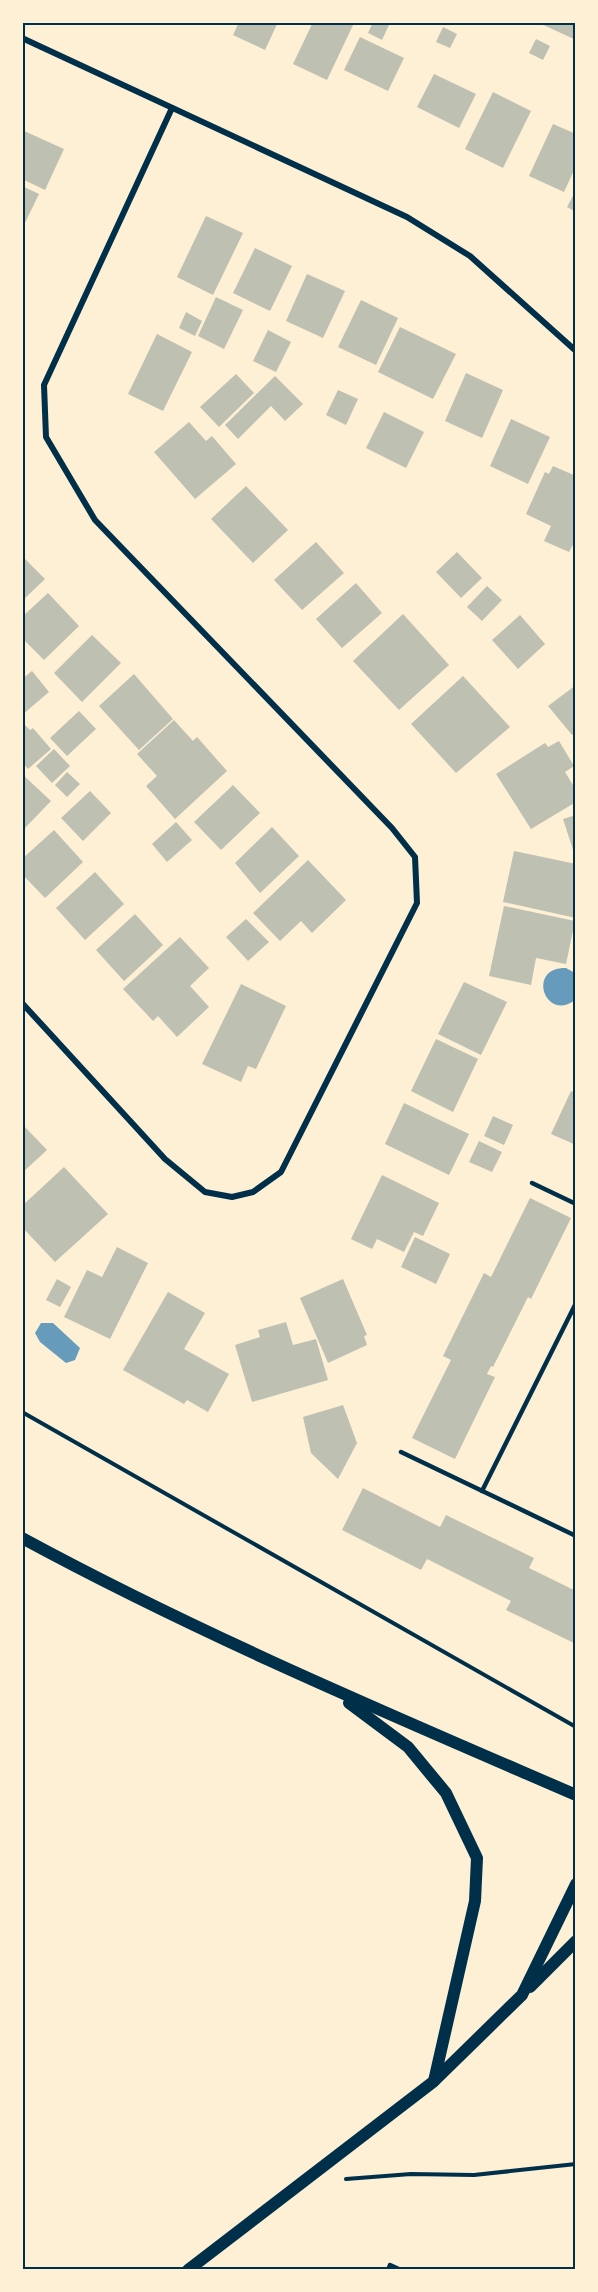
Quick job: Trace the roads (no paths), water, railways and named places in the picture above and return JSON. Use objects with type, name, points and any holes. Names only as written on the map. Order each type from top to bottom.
[{"type":"main road","points":[[22,1538],[79,1569],[333,1690],[576,1795]]},
{"type":"main road","points":[[333,1690],[408,1747],[446,1793],[477,1858],[475,1901],[433,2082]]},
{"type":"main road","points":[[522,1995],[576,1884]]},
{"type":"main road","points":[[188,2270],[433,2082],[576,1941]]},
{"type":"street","points":[[22,38],[407,217],[470,256],[576,351]]},
{"type":"street","points":[[22,1003],[165,1159],[189,1179],[206,1192],[232,1197],[253,1192],[281,1172],[417,903],[415,857],[392,828],[95,520],[46,436],[44,385],[172,108]]},
{"type":"lane","points":[[532,1183],[576,1204]]},
{"type":"lane","points":[[482,1491],[576,1303]]},
{"type":"lane","points":[[401,1452],[576,1536]]},
{"type":"lane","points":[[388,2270],[390,2265],[401,2270]]},
{"type":"water","points":[[566,968],[575,973],[575,1000],[564,1005],[555,1005],[548,1000],[543,984],[546,976],[554,970]]},
{"type":"water","points":[[41,1323],[53,1323],[80,1348],[75,1360],[66,1363],[40,1342],[35,1333]]}]
